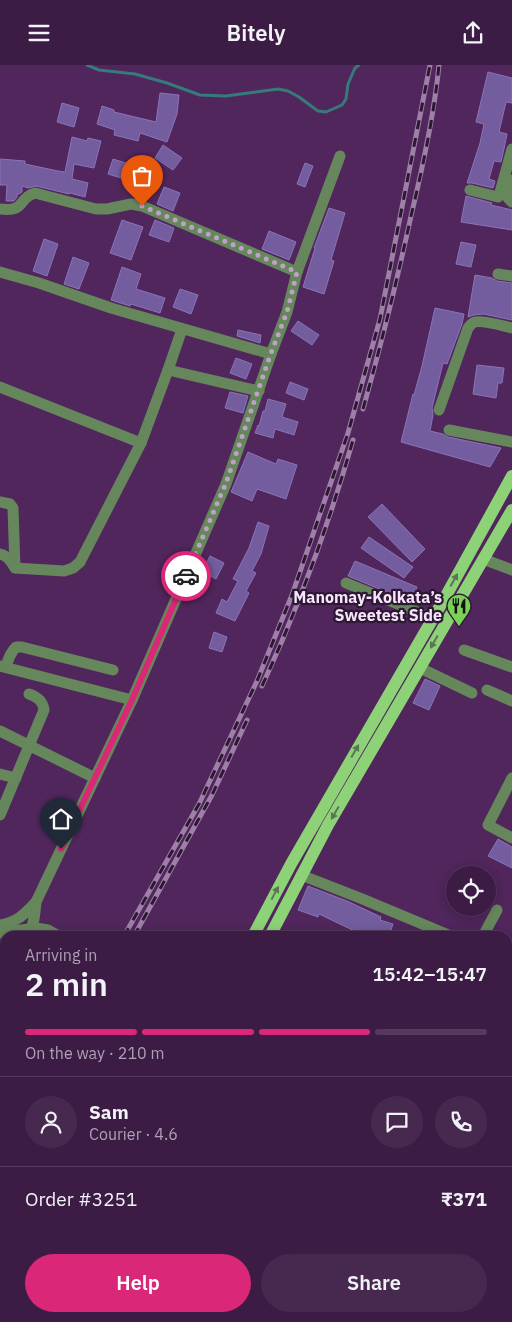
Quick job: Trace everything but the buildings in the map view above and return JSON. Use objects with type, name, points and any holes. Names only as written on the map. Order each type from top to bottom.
[{"type":"main road","points":[[256,931],[291,864],[512,476]]},
{"type":"main road","points":[[273,931],[332,817],[512,510]]},
{"type":"street","points":[[470,190],[500,196],[512,149]]},
{"type":"street","points":[[0,925],[14,921],[24,915],[36,902],[132,700],[226,483],[287,312],[297,272],[340,156]]},
{"type":"street","points":[[512,180],[508,198],[512,202]]},
{"type":"street","points":[[0,209],[17,209],[25,198],[35,193],[96,209],[107,209],[131,204],[142,206],[297,272]]},
{"type":"street","points":[[0,272],[39,283],[110,308],[271,353]]},
{"type":"street","points":[[498,273],[512,276]]},
{"type":"street","points":[[439,410],[471,324],[482,322],[512,328]]},
{"type":"street","points":[[15,568],[64,571],[73,568],[80,562],[141,443],[182,329]]},
{"type":"street","points":[[168,370],[259,391]]},
{"type":"street","points":[[0,387],[141,443]]},
{"type":"street","points":[[449,430],[512,442]]},
{"type":"street","points":[[0,502],[10,504],[13,508],[15,568]]},
{"type":"street","points":[[0,554],[6,555],[15,568]]},
{"type":"street","points":[[483,559],[512,571]]},
{"type":"street","points":[[346,583],[432,618]]},
{"type":"street","points":[[113,670],[22,647],[16,647],[13,650],[3,667],[132,700]]},
{"type":"street","points":[[464,650],[512,667]]},
{"type":"street","points":[[420,668],[472,693]]},
{"type":"street","points":[[486,690],[512,701]]},
{"type":"street","points":[[0,815],[44,710],[40,699],[29,694]]},
{"type":"street","points":[[0,731],[95,778]]},
{"type":"street","points":[[0,773],[16,778]]},
{"type":"street","points":[[512,778],[488,825],[512,838]]},
{"type":"street","points":[[302,875],[435,931]]},
{"type":"street","points":[[30,931],[36,902]]},
{"type":"street","points":[[486,931],[497,910]]},
{"type":"street","points":[[14,931],[36,928],[50,931]]},
{"type":"waterway","points":[[87,65],[99,70],[135,74],[200,95],[226,96],[278,89],[288,91],[299,97],[318,111],[326,112],[342,105],[346,99],[348,84],[355,68],[359,65]]},
{"type":"railway","points":[[127,931],[199,804],[257,681],[292,595],[348,433],[380,319],[430,65]]},
{"type":"railway","points":[[363,409],[389,313],[420,178],[431,122],[439,65]]},
{"type":"railway","points":[[262,686],[312,565],[334,503],[353,440]]},
{"type":"railway","points":[[137,931],[212,795],[247,720]]},
{"type":"way so far","points":[[142,206],[297,272],[287,312],[226,483],[186,576]]},
{"type":"place","name":"Manomay-Kolkata’s Sweetest Side","points":[[459,627]]},
{"type":"route","points":[[61,849],[132,700],[186,576]]}]
